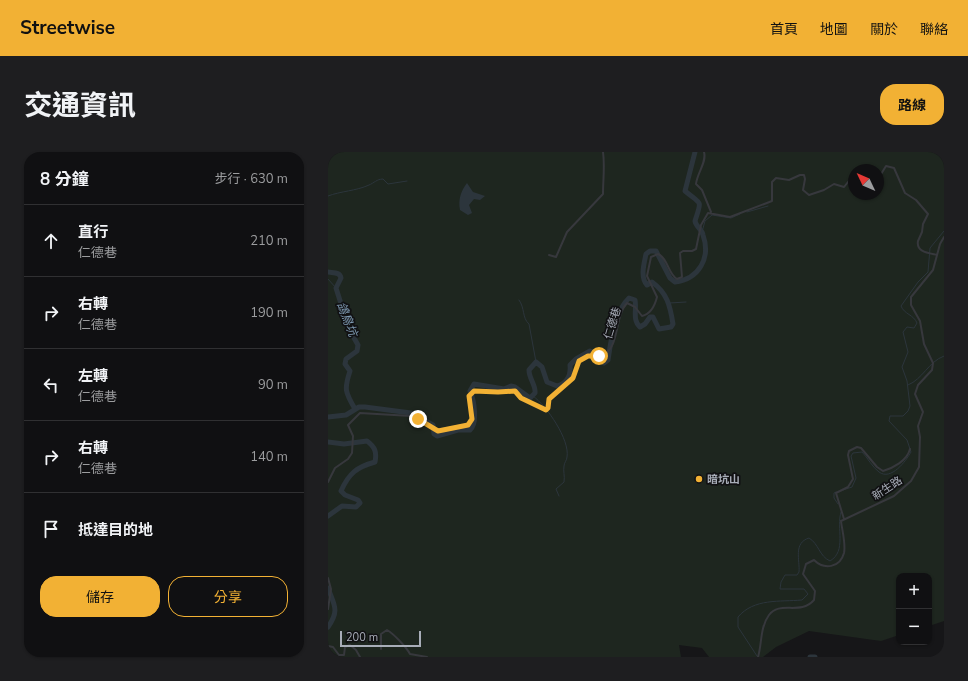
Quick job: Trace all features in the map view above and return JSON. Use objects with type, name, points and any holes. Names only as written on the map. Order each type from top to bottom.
[{"type":"street","points":[[549,256],[556,257],[567,232],[604,194],[604,152]]},
{"type":"street","points":[[704,152],[706,156],[696,177],[696,184],[702,190],[712,213],[730,217],[741,212],[768,205],[772,201],[772,182],[776,178],[789,180],[800,175],[804,176],[805,179],[803,190],[809,195],[824,190],[834,184],[844,187],[848,182]]},
{"type":"street","points":[[884,169],[886,166],[894,168],[905,193],[916,200],[927,212],[917,244],[922,252],[937,255]]},
{"type":"street","name":"仁德巷","points":[[328,482],[335,468],[351,456],[353,436],[348,425],[360,413],[411,416],[436,431],[442,431],[471,423],[469,399],[471,393],[474,391],[515,391],[521,398],[546,410],[548,408],[549,399],[573,378],[579,361],[588,356],[599,356],[607,352],[612,347],[620,314],[627,303],[635,308],[642,316],[645,316],[653,307],[657,297],[647,276],[651,257],[658,254],[662,256],[673,276],[677,279],[680,278],[682,275],[680,253],[683,251],[694,250],[697,245],[703,219],[708,214],[712,213]]},
{"type":"street","name":"新生路","points":[[844,519],[894,496],[911,481],[919,467],[920,437],[918,426],[923,412],[914,394],[918,385],[932,370],[933,362],[924,344],[919,316],[911,305],[911,297],[932,270],[940,244],[944,238]]},
{"type":"street","points":[[758,656],[762,646],[762,634],[768,615],[779,608],[804,608],[814,600],[815,591],[803,574],[806,564],[814,560],[822,566],[831,566],[835,565],[842,557],[844,552],[842,521],[844,519],[837,501],[837,492],[848,487],[853,479],[848,455],[851,448],[861,448],[876,467],[883,471],[894,467],[905,459],[909,454],[910,449]]},
{"type":"street","points":[[328,578],[331,589],[328,609]]},
{"type":"street","points":[[381,649],[381,634],[387,630],[400,644],[407,648],[410,654],[427,657]]},
{"type":"street","points":[[328,646],[333,647],[339,655],[344,655],[344,647],[350,645],[356,650],[360,657]]},
{"type":"shaded area","points":[[328,152],[944,152],[944,621],[932,625],[932,573],[896,573],[896,636],[881,641],[809,631],[776,647],[763,657],[709,657],[702,648],[679,645],[681,657],[328,657]]},
{"type":"shaded area","points":[[467,183],[473,192],[485,196],[480,200],[474,199],[469,205],[472,213],[468,215],[460,210],[459,206],[460,195]]},
{"type":"waterway","points":[[328,417],[346,415],[359,407],[365,407],[411,413],[433,425],[434,434],[437,436],[458,430],[470,430],[475,417],[474,405],[470,391],[474,384],[504,389],[511,386],[515,387],[530,398],[535,393],[535,390],[529,370],[536,362],[542,367],[547,382],[557,386],[564,383],[568,378],[570,365],[576,359],[590,351],[604,363],[608,360],[614,327],[620,311],[629,298],[635,300],[635,318],[640,327],[645,324],[650,317],[653,317],[659,329],[671,327],[673,324],[671,311],[667,300],[657,286],[652,282],[647,285],[643,274],[644,266],[646,254],[650,251],[656,251],[670,278],[675,282],[691,277],[701,266],[704,259],[705,244],[702,233],[695,221],[699,209],[699,203],[685,191],[695,152]]},
{"type":"waterway","points":[[328,196],[364,187],[381,179],[388,184],[407,181]]},
{"type":"waterway","points":[[747,212],[768,206]]},
{"type":"waterway","points":[[702,232],[705,221],[712,215],[731,218],[740,214]]},
{"type":"waterway","points":[[843,490],[852,487],[856,478],[851,456],[853,453],[862,452],[879,472],[888,474],[898,469],[911,452],[907,440],[889,421],[890,416],[903,416],[908,411],[910,406],[907,381],[902,367],[908,352],[903,332],[907,327],[914,328],[917,323],[916,320],[904,311],[901,306],[918,282],[928,272],[930,248],[944,231]]},
{"type":"waterway","name":"鴿鳥坑","points":[[328,272],[336,273],[341,278],[336,288],[349,329],[358,345],[357,351],[346,359],[345,364],[350,371],[346,390],[355,409]]},
{"type":"waterway","points":[[328,279],[336,288]]},
{"type":"waterway","points":[[519,300],[525,319],[529,324],[536,362]]},
{"type":"waterway","points":[[670,303],[686,302]]},
{"type":"waterway","points":[[908,385],[918,379],[934,362],[944,356]]},
{"type":"waterway","points":[[533,396],[551,415],[565,442],[567,459],[564,465],[564,482],[556,489],[559,496]]},
{"type":"waterway","name":"鴿鳥坑","points":[[328,442],[344,444],[367,441],[374,448],[376,455],[375,462],[363,466],[354,472],[347,480],[341,491],[345,495],[358,500],[360,503],[356,507],[342,506],[328,516]]},
{"type":"waterway","points":[[836,492],[834,493],[834,498],[838,504]]},
{"type":"waterway","points":[[757,656],[738,627],[738,617],[744,611],[759,604],[776,601],[802,600],[808,594],[804,589],[780,589],[781,582],[785,575],[797,575],[799,572],[798,552],[804,540],[809,538],[815,543],[826,559],[830,561],[835,557],[840,545],[841,512]]},
{"type":"waterway","name":"鴿鳥坑","points":[[328,588],[335,608],[334,616],[328,627]]},
{"type":"waterway","points":[[810,657],[815,657]]},
{"type":"place","name":"暗坑山","points":[[699,479]]},
{"type":"route","points":[[418,419],[436,431],[468,425],[471,423],[472,419],[469,396],[474,391],[504,392],[512,390],[515,391],[521,398],[546,410],[548,408],[547,402],[549,399],[573,378],[579,361],[588,356],[599,356]]}]
